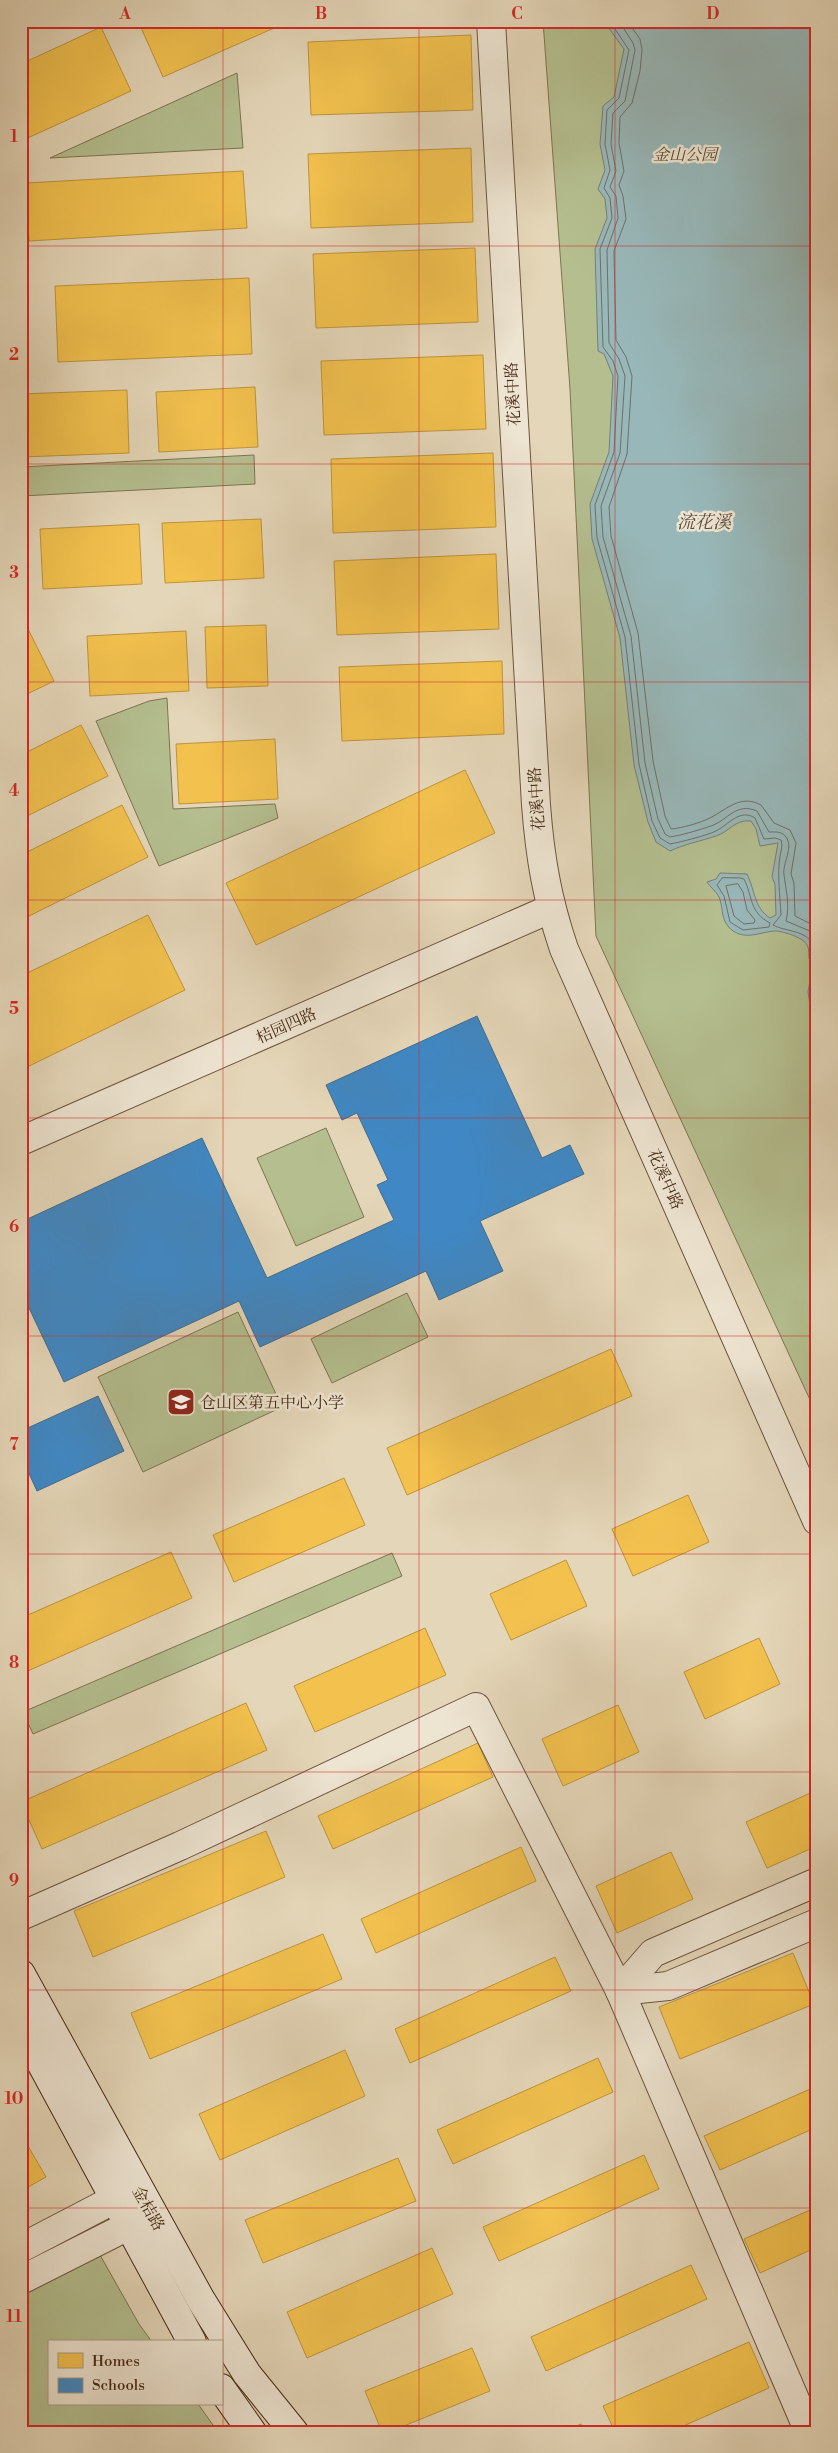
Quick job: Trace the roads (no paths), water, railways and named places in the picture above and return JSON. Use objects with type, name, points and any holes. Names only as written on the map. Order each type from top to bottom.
[{"type":"street","name":"花溪中路","points":[[491,21],[536,805],[540,856],[550,909],[571,965],[817,1521]]},
{"type":"street","name":"桔园四路","points":[[21,1141],[550,909]]},
{"type":"street","points":[[21,1916],[180,1846],[476,1707],[620,1991],[809,2432]]},
{"type":"street","points":[[620,1991],[653,1953],[817,1882]]},
{"type":"street","points":[[620,1991],[668,1986],[817,1923]]},
{"type":"street","name":"金桔路","points":[[21,1974],[126,2193],[141,2220],[247,2374],[294,2432]]},
{"type":"street","points":[[21,2026],[126,2193],[21,2248]]},
{"type":"street","points":[[21,2280],[141,2220],[191,2340]]},
{"type":"street","points":[[222,2389],[252,2432]]},
{"type":"water","name":"流花溪","points":[[608,21],[817,21],[817,1009],[810,1005],[808,992],[813,963],[809,959],[806,944],[794,936],[779,931],[743,935],[733,931],[724,919],[719,897],[707,882],[716,879],[720,873],[747,874],[761,909],[770,918],[776,915],[775,884],[772,877],[778,843],[760,846],[756,829],[751,821],[745,821],[716,836],[670,851],[656,842],[648,822],[634,765],[620,638],[592,539],[590,504],[609,452],[613,376],[604,354],[598,351],[595,249],[607,218],[605,199],[598,189],[605,170],[600,144],[603,106],[614,97],[624,49],[608,27]]},
{"type":"place","name":"仓山区第五中心小学","points":[[181,1402]]},
{"type":"park label","name":"金山公园","points":[[685,154]]}]
